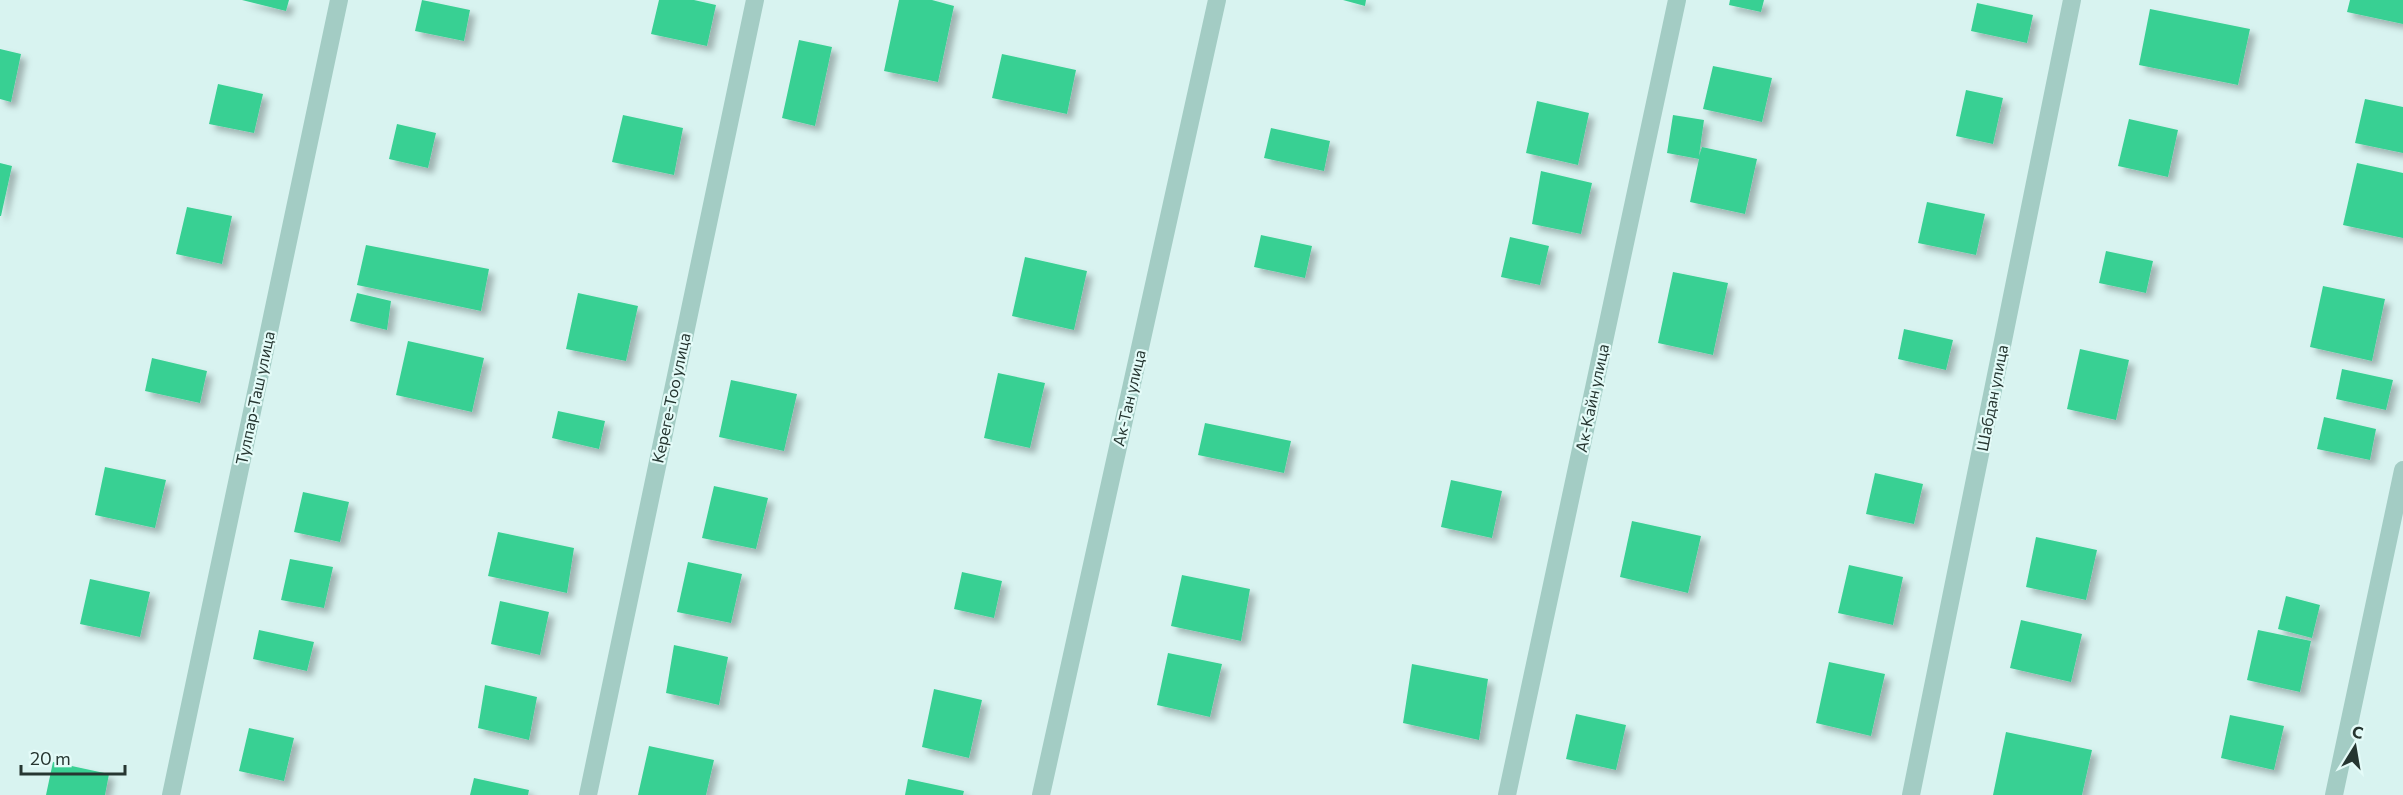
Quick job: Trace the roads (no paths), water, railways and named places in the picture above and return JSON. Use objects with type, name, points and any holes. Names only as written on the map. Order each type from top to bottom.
[{"type":"street","name":"Тулпар-Таш улица","points":[[171,795],[339,0]]},
{"type":"street","name":"Кереге-Тоо улица","points":[[588,795],[755,0]]},
{"type":"street","name":"Ак-Тан улица","points":[[1041,795],[1217,0]]},
{"type":"street","name":"Ак-Кайн улица","points":[[1507,795],[1677,0]]},
{"type":"street","name":"Шабдан улица","points":[[1911,795],[2072,0]]},
{"type":"street","points":[[2334,795],[2403,470]]}]
